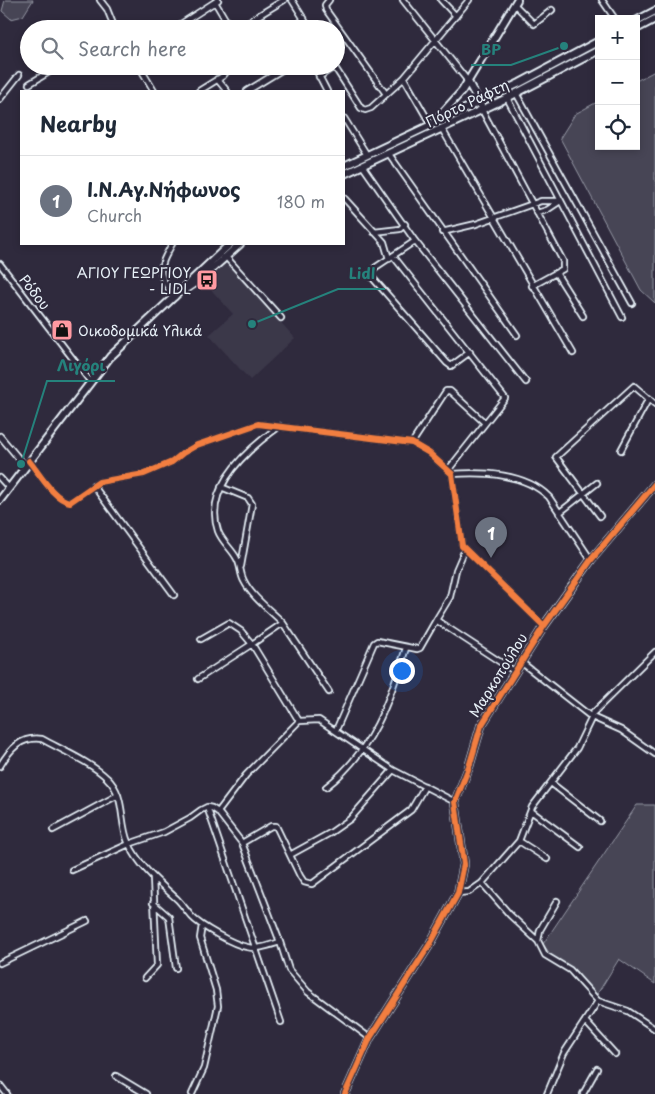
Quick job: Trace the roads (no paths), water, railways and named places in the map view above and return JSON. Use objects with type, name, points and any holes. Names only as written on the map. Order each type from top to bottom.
[{"type":"main road","points":[[431,125],[462,91],[516,2]]},
{"type":"main road","points":[[640,19],[655,11]]},
{"type":"main road","points":[[640,27],[655,19]]},
{"type":"main road","name":"Πόρτο Ράφτη","points":[[345,166],[479,102],[595,43]]},
{"type":"main road","name":"Πόρτο Ράφτη","points":[[345,174],[507,98],[595,52]]},
{"type":"main road","points":[[467,80],[482,110]]},
{"type":"main road","points":[[0,500],[90,381],[125,341],[175,297],[229,245]]},
{"type":"main road","points":[[175,297],[201,279],[239,245]]},
{"type":"main road","name":"Μαρκοπούλου","points":[[455,802],[469,767],[481,726],[514,671],[591,560],[655,484]]},
{"type":"main road","points":[[345,1094],[370,1038],[426,952],[458,893],[464,864],[455,802]]},
{"type":"street","points":[[251,20],[284,0]]},
{"type":"street","points":[[292,0],[304,18]]},
{"type":"street","points":[[329,0],[325,5],[326,10],[333,20]]},
{"type":"street","points":[[403,0],[467,80]]},
{"type":"street","points":[[441,0],[456,16]]},
{"type":"street","points":[[340,75],[363,109],[371,108],[404,78],[469,0]]},
{"type":"street","points":[[602,0],[612,15]]},
{"type":"street","points":[[103,1],[111,20]]},
{"type":"street","points":[[187,20],[217,1],[226,20]]},
{"type":"street","points":[[516,2],[534,24],[552,10]]},
{"type":"street","points":[[345,37],[386,94]]},
{"type":"street","points":[[0,99],[19,75]]},
{"type":"street","points":[[29,84],[44,75]]},
{"type":"street","points":[[144,75],[153,90]]},
{"type":"street","points":[[200,90],[221,75]]},
{"type":"street","points":[[249,90],[273,75]]},
{"type":"street","points":[[322,75],[319,77],[325,90]]},
{"type":"street","points":[[404,78],[431,125]]},
{"type":"street","points":[[217,79],[226,90]]},
{"type":"street","points":[[516,93],[632,303]]},
{"type":"street","points":[[507,98],[622,317]]},
{"type":"street","points":[[482,110],[563,261],[563,269],[532,286]]},
{"type":"street","points":[[345,120],[367,155]]},
{"type":"street","points":[[442,129],[532,286],[573,353]]},
{"type":"street","points":[[389,154],[442,232],[517,336]]},
{"type":"street","points":[[362,165],[405,224],[415,241],[526,382]]},
{"type":"street","points":[[345,199],[384,242],[391,258],[470,352],[505,398],[449,469]]},
{"type":"street","points":[[442,232],[494,218],[541,201],[560,201]]},
{"type":"street","points":[[537,213],[547,210],[560,201]]},
{"type":"street","points":[[374,232],[400,229],[405,224]]},
{"type":"street","points":[[415,241],[372,271],[371,276],[440,356],[451,366],[470,352]]},
{"type":"street","points":[[171,245],[160,266],[160,276],[175,297]]},
{"type":"street","points":[[226,257],[281,318]]},
{"type":"street","name":"Ρόδου","points":[[0,264],[90,381]]},
{"type":"street","points":[[556,273],[583,316]]},
{"type":"street","points":[[600,516],[556,456],[634,386],[655,404]]},
{"type":"street","points":[[412,443],[446,391],[450,390],[485,423]]},
{"type":"street","points":[[621,450],[649,398]]},
{"type":"street","points":[[0,436],[64,501],[70,502],[93,485],[144,474],[172,462],[182,453],[197,445],[258,424],[412,443],[449,469],[452,474],[460,540],[465,549],[544,626]]},
{"type":"street","points":[[280,426],[257,442],[238,463],[221,487],[215,505],[218,530],[238,559],[243,580],[248,588],[283,623],[329,692]]},
{"type":"street","points":[[452,474],[492,475],[525,482],[542,490],[591,560]]},
{"type":"street","points":[[0,478],[9,488]]},
{"type":"street","points":[[559,512],[597,483]]},
{"type":"street","points":[[93,485],[174,595]]},
{"type":"street","points":[[221,487],[248,498],[252,504],[240,568]]},
{"type":"street","points":[[336,730],[374,643],[377,641],[406,648],[420,648],[450,597],[456,570],[465,549]]},
{"type":"street","points":[[436,620],[514,671]]},
{"type":"street","points":[[201,639],[229,623],[241,631],[252,644],[299,721]]},
{"type":"street","points":[[198,679],[283,623]]},
{"type":"street","points":[[326,787],[353,764],[383,717],[406,648]]},
{"type":"street","points":[[458,893],[469,892],[482,883],[519,841],[531,811],[577,748],[591,716],[655,652]]},
{"type":"street","points":[[521,662],[591,716],[621,730],[655,754]]},
{"type":"street","points":[[218,812],[246,775],[299,721],[315,718],[336,730],[393,770],[455,802]]},
{"type":"street","points":[[0,766],[17,744],[27,739],[42,739],[108,778],[118,795],[124,833],[139,862],[153,878],[202,924],[246,947],[257,948],[280,942]]},
{"type":"street","points":[[290,855],[350,819],[393,770]]},
{"type":"street","points":[[551,783],[600,821]]},
{"type":"street","points":[[242,843],[271,826],[276,826],[304,882],[312,884],[411,810],[425,786]]},
{"type":"street","points":[[53,830],[118,795]]},
{"type":"street","points":[[207,807],[218,812],[242,843],[289,970],[308,992],[370,1038]]},
{"type":"street","points":[[72,870],[129,844],[164,832],[207,807]]},
{"type":"street","points":[[207,807],[281,1022]]},
{"type":"street","points":[[531,811],[580,847]]},
{"type":"street","points":[[519,841],[547,859]]},
{"type":"street","points":[[145,978],[156,965],[153,878]]},
{"type":"street","points":[[482,883],[510,915],[538,941],[545,955],[570,970],[598,1001],[628,1011],[655,1029]]},
{"type":"street","points":[[538,941],[540,930],[558,901]]},
{"type":"street","points":[[153,903],[169,917],[176,968]]},
{"type":"street","points":[[0,963],[87,921]]},
{"type":"street","points":[[192,1094],[204,1068],[218,1006],[216,990],[200,938],[202,924]]},
{"type":"street","points":[[548,1094],[564,1053],[598,1001]]},
{"type":"street","points":[[585,1021],[615,1054]]},
{"type":"street","points":[[583,1094],[597,1069]]},
{"type":"street","points":[[116,1076],[146,1094]]},
{"type":"street","points":[[0,1085],[7,1094]]},
{"type":"place","name":"BP","points":[[564,46]]},
{"type":"place","name":"ΑΓΙΟΥ ΓΕΩΡΓΙΟΥ - LIDL","points":[[207,280]]},
{"type":"place","name":"Lidl","points":[[252,324]]},
{"type":"place","name":"Οικοδομικά Υλικά","points":[[62,330]]},
{"type":"place","name":"Λιγόρι","points":[[21,464]]},
{"type":"place","name":"Ι.Ν.Αγ.Νήφωνος","points":[[491,558]]}]
